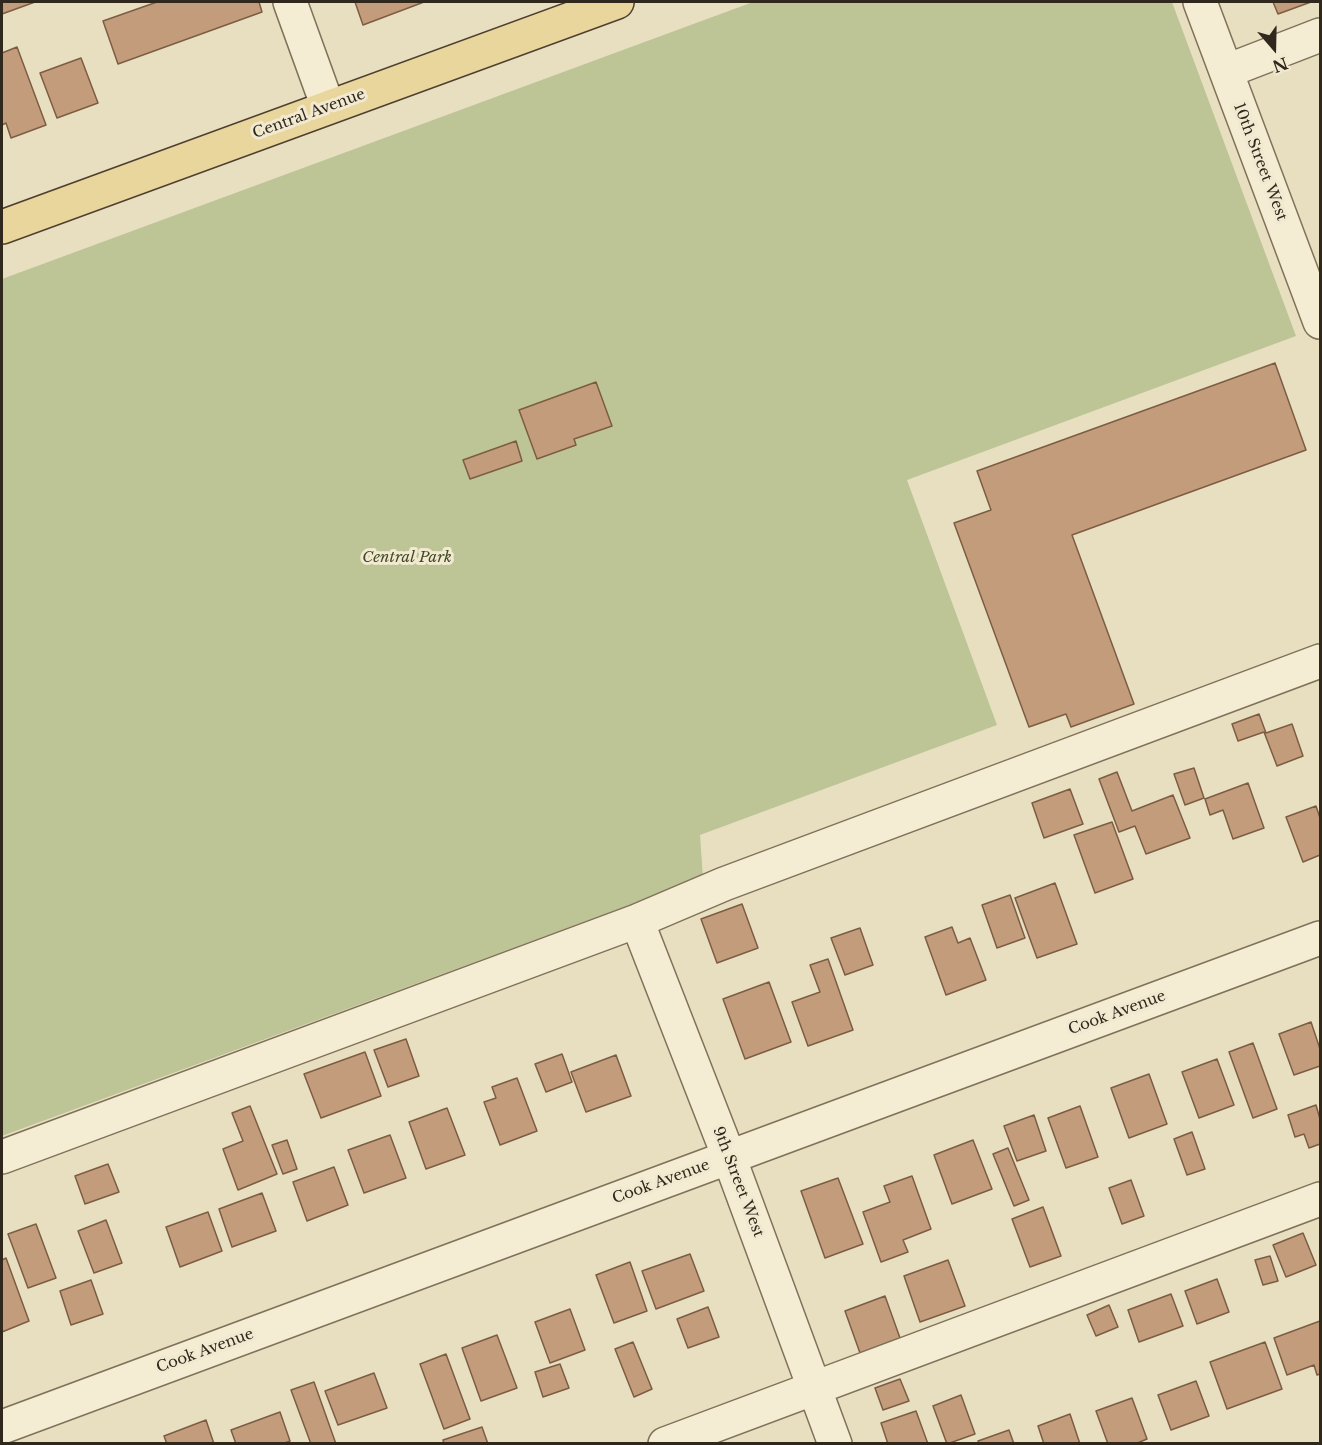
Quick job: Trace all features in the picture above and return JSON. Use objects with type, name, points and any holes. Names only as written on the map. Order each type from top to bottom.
[{"type":"main road","name":"Central Avenue","points":[[2,227],[617,2]]},
{"type":"street","points":[[290,2],[328,107]]},
{"type":"street","name":"10th Street West","points":[[1200,2],[1320,317]]},
{"type":"street","points":[[1227,71],[1320,35]]},
{"type":"street","points":[[2,1157],[637,921],[724,884],[1320,661]]},
{"type":"street","name":"9th Street West","points":[[637,921],[729,1157],[835,1443]]},
{"type":"street","name":"Cook Avenue","points":[[2,1427],[1320,938]]},
{"type":"street","points":[[665,1443],[1320,1199]]},
{"type":"green space","name":"Central Park","points":[[753,2],[1172,2],[1296,336],[907,480],[997,725],[700,835],[703,878],[2,1136],[2,279]]},
{"type":"building","points":[[2,2],[35,2],[2,14]]},
{"type":"building","points":[[157,2],[259,2],[262,12],[118,64],[103,21]]},
{"type":"building","points":[[355,2],[424,2],[363,25]]},
{"type":"building","points":[[1273,2],[1311,2],[1278,14]]},
{"type":"building","points":[[17,47],[46,125],[11,138],[6,123],[2,125],[2,53]]},
{"type":"building","points":[[81,58],[98,103],[57,118],[40,73]]},
{"type":"building","points":[[1275,363],[1306,450],[1072,535],[1134,704],[1071,727],[1066,714],[1029,727],[954,523],[991,510],[977,471]]},
{"type":"building","points":[[596,382],[612,426],[574,439],[576,445],[537,459],[519,410]]},
{"type":"building","points":[[516,441],[522,461],[470,479],[463,460]]},
{"type":"building","points":[[1259,714],[1266,733],[1292,724],[1303,756],[1277,766],[1264,732],[1238,741],[1232,724]]},
{"type":"building","points":[[1194,768],[1204,798],[1185,805],[1174,774]]},
{"type":"building","points":[[1117,772],[1132,811],[1173,795],[1190,838],[1146,854],[1135,826],[1119,832],[1099,779]]},
{"type":"building","points":[[1248,783],[1264,828],[1233,839],[1223,810],[1210,815],[1205,799]]},
{"type":"building","points":[[1070,789],[1083,824],[1044,838],[1032,803]]},
{"type":"building","points":[[1316,806],[1320,818],[1320,855],[1303,862],[1286,817]]},
{"type":"building","points":[[1112,822],[1133,879],[1095,893],[1074,835]]},
{"type":"building","points":[[1055,883],[1077,944],[1037,958],[1015,898]]},
{"type":"building","points":[[1010,895],[1025,938],[997,948],[982,905]]},
{"type":"building","points":[[742,904],[758,948],[717,963],[701,919]]},
{"type":"building","points":[[952,927],[958,943],[970,938],[986,980],[946,995],[925,937]]},
{"type":"building","points":[[860,928],[873,965],[845,975],[831,938]]},
{"type":"building","points":[[828,959],[853,1030],[808,1046],[792,1002],[820,992],[810,965]]},
{"type":"building","points":[[769,982],[791,1042],[745,1059],[723,999]]},
{"type":"building","points":[[1311,1022],[1320,1049],[1320,1066],[1294,1075],[1279,1034]]},
{"type":"building","points":[[406,1039],[419,1076],[388,1087],[374,1050]]},
{"type":"building","points":[[1253,1043],[1277,1109],[1253,1118],[1229,1052]]},
{"type":"building","points":[[365,1052],[381,1096],[321,1118],[304,1074]]},
{"type":"building","points":[[562,1054],[572,1082],[546,1092],[535,1064]]},
{"type":"building","points":[[616,1055],[631,1096],[586,1112],[571,1072]]},
{"type":"building","points":[[1217,1059],[1234,1105],[1199,1118],[1182,1072]]},
{"type":"building","points":[[1149,1074],[1167,1124],[1129,1138],[1111,1088]]},
{"type":"building","points":[[517,1078],[537,1131],[500,1145],[484,1102],[496,1098],[492,1087]]},
{"type":"building","points":[[1316,1105],[1320,1119],[1320,1144],[1309,1148],[1304,1134],[1295,1137],[1288,1115]]},
{"type":"building","points":[[250,1106],[277,1174],[238,1190],[223,1149],[243,1141],[232,1113]]},
{"type":"building","points":[[1080,1106],[1098,1157],[1066,1168],[1048,1118]]},
{"type":"building","points":[[447,1108],[465,1155],[426,1169],[409,1122]]},
{"type":"building","points":[[1034,1115],[1046,1151],[1017,1161],[1004,1126]]},
{"type":"building","points":[[1192,1132],[1205,1169],[1187,1175],[1174,1139]]},
{"type":"building","points":[[390,1135],[406,1178],[364,1193],[348,1150]]},
{"type":"building","points":[[287,1140],[297,1169],[283,1174],[272,1145]]},
{"type":"building","points":[[973,1140],[992,1189],[952,1204],[934,1155]]},
{"type":"building","points":[[1008,1148],[1029,1200],[1014,1206],[993,1154]]},
{"type":"building","points":[[108,1164],[119,1192],[85,1204],[75,1176]]},
{"type":"building","points":[[334,1167],[348,1205],[307,1221],[293,1182]]},
{"type":"building","points":[[912,1176],[931,1229],[903,1240],[908,1252],[881,1262],[863,1212],[890,1202],[884,1186]]},
{"type":"building","points":[[838,1178],[863,1244],[825,1258],[801,1191]]},
{"type":"building","points":[[1131,1180],[1144,1216],[1122,1224],[1109,1188]]},
{"type":"building","points":[[262,1193],[276,1231],[232,1247],[219,1209]]},
{"type":"building","points":[[1043,1207],[1061,1256],[1030,1267],[1012,1219]]},
{"type":"building","points":[[208,1212],[222,1251],[180,1267],[166,1227]]},
{"type":"building","points":[[106,1220],[122,1263],[94,1273],[78,1231]]},
{"type":"building","points":[[36,1224],[56,1278],[28,1288],[8,1234]]},
{"type":"building","points":[[1303,1233],[1316,1265],[1286,1277],[1273,1245]]},
{"type":"building","points":[[690,1254],[704,1291],[656,1309],[642,1271]]},
{"type":"building","points":[[1270,1256],[1278,1281],[1263,1285],[1255,1260]]},
{"type":"building","points":[[6,1258],[29,1321],[2,1332],[2,1260]]},
{"type":"building","points":[[948,1260],[965,1306],[920,1322],[904,1276]]},
{"type":"building","points":[[630,1262],[647,1311],[614,1323],[596,1275]]},
{"type":"building","points":[[1217,1279],[1229,1312],[1197,1324],[1185,1291]]},
{"type":"building","points":[[91,1280],[103,1314],[71,1325],[60,1291]]},
{"type":"building","points":[[1171,1294],[1183,1326],[1139,1342],[1128,1310]]},
{"type":"building","points":[[885,1296],[900,1338],[860,1353],[845,1311]]},
{"type":"building","points":[[1109,1305],[1118,1327],[1096,1336],[1087,1315]]},
{"type":"building","points":[[708,1307],[719,1337],[688,1348],[677,1319]]},
{"type":"building","points":[[570,1309],[585,1350],[550,1363],[535,1322]]},
{"type":"building","points":[[1320,1321],[1320,1374],[1317,1375],[1314,1365],[1287,1375],[1274,1338]]},
{"type":"building","points":[[497,1335],[517,1388],[481,1401],[462,1348]]},
{"type":"building","points":[[633,1342],[652,1389],[634,1397],[615,1349]]},
{"type":"building","points":[[1265,1342],[1282,1389],[1227,1409],[1210,1362]]},
{"type":"building","points":[[446,1354],[470,1419],[444,1429],[420,1364]]},
{"type":"building","points":[[560,1364],[569,1388],[543,1397],[535,1372]]},
{"type":"building","points":[[374,1373],[387,1408],[338,1425],[325,1391]]},
{"type":"building","points":[[900,1379],[909,1401],[883,1410],[875,1388]]},
{"type":"building","points":[[1196,1381],[1209,1416],[1171,1430],[1158,1395]]},
{"type":"building","points":[[314,1382],[336,1444],[311,1444],[291,1390]]},
{"type":"building","points":[[961,1395],[975,1434],[947,1444],[933,1406]]},
{"type":"building","points":[[1132,1398],[1147,1439],[1135,1444],[1108,1444],[1096,1411]]},
{"type":"building","points":[[916,1411],[928,1444],[888,1444],[881,1423]]},
{"type":"building","points":[[280,1412],[290,1441],[282,1444],[236,1444],[231,1430]]},
{"type":"building","points":[[1070,1414],[1080,1444],[1044,1444],[1038,1426]]},
{"type":"building","points":[[206,1420],[214,1444],[167,1444],[164,1436]]},
{"type":"building","points":[[482,1427],[488,1444],[444,1444],[443,1440]]},
{"type":"building","points":[[1009,1430],[1014,1444],[979,1444],[978,1441]]}]
